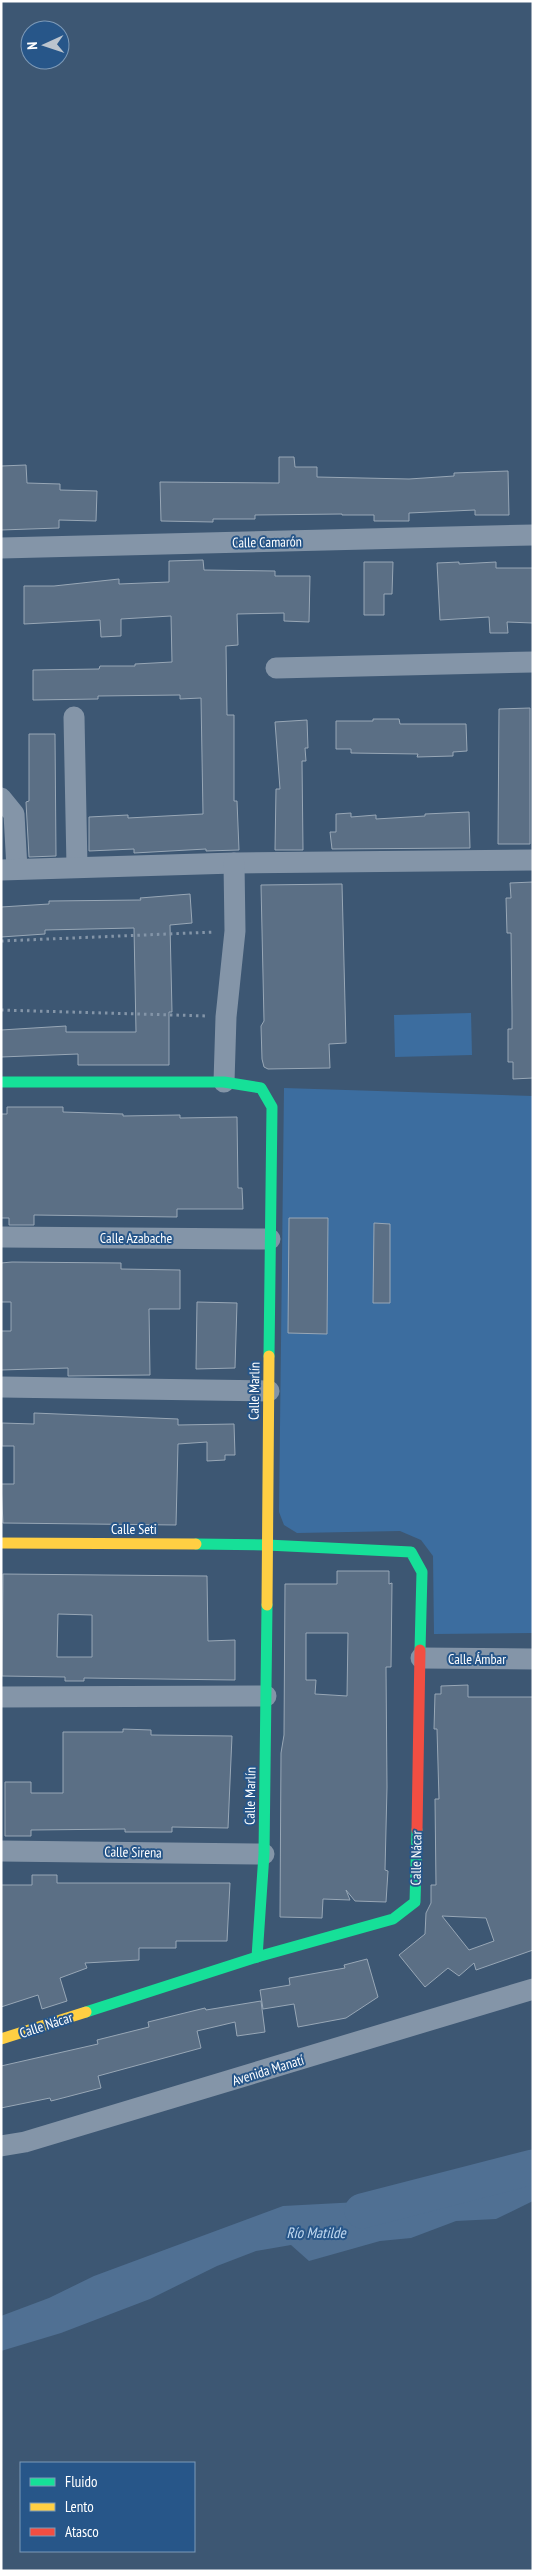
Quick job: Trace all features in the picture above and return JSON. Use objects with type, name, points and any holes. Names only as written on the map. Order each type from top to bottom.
[{"type":"street","name":"Calle Camarón","points":[[1,548],[533,535]]},
{"type":"street","points":[[276,668],[533,662]]},
{"type":"street","points":[[74,718],[77,866]]},
{"type":"street","points":[[1,798],[14,814],[9,869],[234,863],[533,860]]},
{"type":"street","points":[[224,1082],[226,1017],[235,931],[234,863]]},
{"type":"street","name":"Calle Marlín","points":[[1,1082],[224,1082],[262,1088],[272,1107],[264,1854],[257,1957]]},
{"type":"street","name":"Calle Azabache","points":[[1,1237],[270,1239]]},
{"type":"street","points":[[1,1387],[269,1391]]},
{"type":"street","name":"Calle Seti","points":[[1,1543],[268,1545]]},
{"type":"street","name":"Calle Nácar","points":[[1,2039],[257,1957],[393,1919],[415,1902],[422,1572],[411,1552],[268,1545]]},
{"type":"street","name":"Calle Ámbar","points":[[421,1658],[533,1659]]},
{"type":"street","points":[[1,1697],[266,1696]]},
{"type":"street","name":"Calle Sirena","points":[[1,1851],[264,1854]]},
{"type":"street","name":"Avenida Manatí","points":[[1,2146],[25,2142],[533,1989]]},
{"type":"path","points":[[1,941],[235,931]]},
{"type":"path","points":[[1,1010],[226,1017]]},
{"type":"shaded area","points":[[471,1013],[472,1055],[395,1057],[394,1015]]},
{"type":"shaded area","points":[[284,1088],[533,1096],[533,1633],[434,1634],[433,1556],[421,1540],[400,1531],[297,1533],[284,1525],[279,1512]]},
{"type":"water","name":"Río Matilde","points":[[533,2165],[533,2201],[496,2219],[456,2221],[411,2238],[380,2241],[309,2261],[291,2245],[256,2251],[217,2266],[150,2299],[61,2333],[1,2351],[1,2316],[49,2298],[94,2276],[283,2206],[434,2198]]},
{"type":"building","points":[[279,457],[294,457],[295,467],[317,467],[317,477],[409,479],[454,476],[454,473],[508,471],[509,515],[475,515],[475,510],[409,513],[409,521],[374,521],[374,515],[342,514],[255,515],[255,519],[213,519],[213,522],[161,521],[160,482],[279,483]]},
{"type":"building","points":[[26,465],[27,483],[60,484],[60,490],[97,491],[96,521],[59,520],[59,528],[1,530],[1,466]]},
{"type":"building","points":[[203,560],[204,570],[275,571],[275,576],[310,576],[309,622],[284,621],[284,613],[237,614],[238,645],[226,646],[227,715],[234,715],[234,801],[237,801],[239,850],[206,851],[206,849],[134,853],[134,849],[89,851],[89,817],[128,815],[128,818],[203,814],[201,698],[180,699],[180,695],[98,696],[98,699],[33,700],[33,670],[99,669],[100,666],[135,666],[135,664],[172,662],[171,616],[121,619],[121,636],[101,637],[100,620],[24,624],[24,586],[54,586],[119,579],[119,584],[169,582],[169,561]]},
{"type":"building","points":[[364,562],[393,562],[392,594],[384,594],[384,615],[364,615]]},
{"type":"building","points":[[459,562],[459,564],[496,562],[496,568],[533,568],[533,623],[507,622],[508,633],[490,633],[489,617],[440,620],[437,563]]},
{"type":"building","points":[[530,708],[530,844],[498,844],[499,709]]},
{"type":"building","points":[[373,719],[399,719],[400,724],[466,724],[467,751],[453,752],[453,756],[417,757],[418,754],[351,753],[351,749],[336,749],[336,721],[373,721]]},
{"type":"building","points":[[307,720],[308,748],[305,748],[306,761],[302,761],[303,850],[275,850],[276,789],[280,789],[275,722]]},
{"type":"building","points":[[29,734],[55,734],[56,856],[29,857],[26,802],[29,801]]},
{"type":"building","points":[[469,812],[470,848],[332,849],[330,832],[336,832],[336,814],[351,813],[351,817],[376,815],[376,819]]},
{"type":"building","points":[[533,882],[533,1078],[513,1079],[513,1062],[508,1062],[508,1029],[512,1029],[512,1012],[511,933],[507,933],[506,898],[511,898],[510,883]]},
{"type":"building","points":[[342,884],[346,1043],[329,1044],[330,1068],[268,1069],[264,1067],[262,1059],[261,1026],[264,1021],[261,885]]},
{"type":"building","points":[[190,894],[192,923],[170,925],[172,1012],[169,1012],[169,1065],[78,1065],[78,1054],[1,1057],[1,1030],[66,1026],[66,1032],[136,1032],[134,928],[45,930],[45,934],[1,937],[1,907],[49,904],[49,901],[141,900],[140,898]]},
{"type":"building","points":[[7,1107],[63,1107],[63,1112],[123,1114],[123,1116],[237,1117],[238,1188],[242,1188],[243,1209],[177,1209],[177,1217],[34,1215],[34,1225],[9,1225],[9,1218],[1,1218],[1,1114],[7,1114]]},
{"type":"building","points":[[289,1218],[328,1218],[327,1334],[288,1333]]},
{"type":"building","points":[[374,1223],[390,1224],[390,1303],[373,1303]]},
{"type":"building","points":[[1,1263],[121,1263],[121,1269],[180,1270],[180,1309],[149,1309],[150,1375],[68,1376],[68,1368],[1,1370],[1,1331],[11,1331],[11,1302],[1,1302]]},
{"type":"building","points":[[197,1302],[237,1303],[235,1368],[196,1369]]},
{"type":"building","points":[[34,1413],[178,1419],[178,1425],[234,1424],[235,1455],[225,1455],[225,1460],[207,1461],[207,1442],[178,1444],[176,1525],[3,1523],[1,1484],[14,1484],[14,1446],[2,1446],[2,1423],[34,1424]]},
{"type":"building","points":[[337,1571],[389,1571],[389,1584],[392,1583],[391,1667],[386,1667],[387,1787],[385,1870],[388,1871],[386,1902],[355,1901],[346,1890],[350,1900],[323,1899],[322,1918],[280,1917],[285,1584],[337,1584]],"holes":[[[306,1633],[348,1633],[347,1696],[315,1694],[316,1680],[306,1680]]]},
{"type":"building","points":[[3,1574],[207,1576],[208,1641],[235,1640],[235,1680],[84,1678],[84,1681],[65,1681],[65,1677],[2,1676]],"holes":[[[58,1614],[92,1615],[92,1657],[57,1657]]]},
{"type":"building","points":[[468,1685],[468,1697],[533,1697],[533,1950],[476,1970],[474,1963],[459,1976],[448,1968],[425,1987],[399,1955],[425,1934],[426,1913],[431,1903],[431,1885],[436,1885],[435,1799],[439,1799],[437,1729],[434,1729],[435,1694],[441,1694],[441,1686]],"holes":[[[442,1916],[486,1918],[494,1941],[469,1950]]]},
{"type":"building","points":[[123,1729],[151,1730],[151,1735],[232,1736],[228,1828],[172,1827],[172,1832],[125,1832],[125,1829],[31,1830],[31,1836],[5,1836],[5,1782],[31,1782],[31,1793],[63,1793],[63,1732],[123,1732]]},
{"type":"building","points":[[32,1875],[57,1875],[57,1883],[230,1883],[227,1941],[176,1941],[176,1948],[139,1948],[139,1960],[85,1963],[87,1968],[60,1978],[67,2001],[42,2009],[38,1995],[1,2007],[1,1885],[32,1885]]},
{"type":"building","points":[[367,1959],[378,1997],[346,2018],[298,2027],[294,2004],[263,2009],[260,1990],[290,1985],[289,1978],[345,1968],[344,1965]]},
{"type":"building","points":[[261,2001],[265,2032],[237,2036],[235,2022],[197,2031],[201,2048],[98,2076],[101,2088],[51,2101],[50,2098],[1,2108],[1,2066],[98,2044],[97,2040],[149,2027],[148,2022],[205,2008],[206,2010]]},
{"type":"waterway","name":"Río Matilde","points":[[362,2211],[533,2167]]},
{"type":"traffic: fast","points":[[1,1082],[224,1082],[261,1088],[272,1107],[269,1356]]},
{"type":"traffic: fast","points":[[196,1544],[267,1545],[411,1552],[422,1572],[420,1650]]},
{"type":"traffic: fast","points":[[257,1957],[264,1854],[267,1605]]},
{"type":"traffic: fast","points":[[86,2012],[257,1957],[393,1919],[415,1902],[417,1830]]},
{"type":"traffic: slow","points":[[267,1605],[269,1356]]},
{"type":"traffic: slow","points":[[1,1543],[196,1544]]},
{"type":"traffic: slow","points":[[1,2039],[86,2012]]},
{"type":"traffic: jam","points":[[417,1830],[420,1650]]}]
